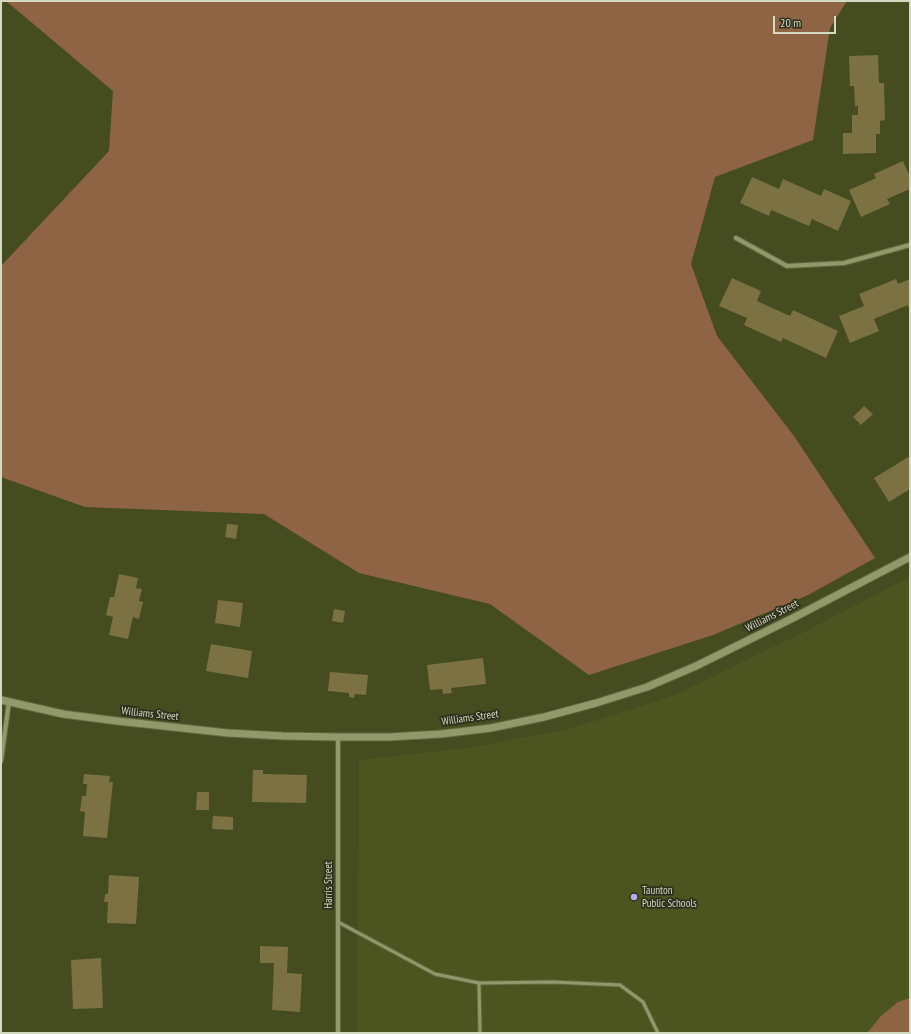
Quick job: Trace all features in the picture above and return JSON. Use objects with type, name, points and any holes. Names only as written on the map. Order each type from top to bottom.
[{"type":"street","points":[[736,238],[787,266],[844,263],[910,245]]},
{"type":"street","name":"Williams Street","points":[[1,700],[63,714],[236,733],[283,736],[389,737],[440,734],[491,728],[596,704],[647,687],[696,666],[793,618],[910,557]]},
{"type":"street","points":[[1,761],[9,702]]},
{"type":"street","name":"Harris Street","points":[[338,737],[338,1033]]},
{"type":"lane","points":[[338,922],[435,974],[478,983],[552,982],[620,985],[643,1002],[658,1033]]},
{"type":"lane","points":[[478,983],[480,1033]]},
{"type":"shaded area","points":[[6,1],[847,1],[830,28],[813,140],[715,177],[691,264],[717,336],[794,436],[875,558],[808,595],[713,635],[589,675],[490,604],[359,573],[264,514],[85,507],[1,477],[1,266],[109,151],[113,91]]},
{"type":"shaded area","name":"Taunton Public Schools","points":[[910,577],[910,1033],[357,1033],[359,760],[468,748],[569,729],[675,695],[804,632]]},
{"type":"shaded area","points":[[910,998],[910,1033],[867,1033],[881,1016],[898,1002]]},
{"type":"building","points":[[878,55],[879,83],[884,83],[885,120],[880,121],[880,134],[876,134],[876,153],[843,154],[843,133],[852,133],[852,115],[858,115],[858,106],[855,106],[854,86],[850,86],[849,56]]},
{"type":"building","points":[[903,161],[910,177],[910,189],[887,199],[890,204],[861,217],[849,190],[876,178],[874,174]]},
{"type":"building","points":[[752,177],[779,189],[783,179],[821,196],[824,189],[851,201],[838,231],[812,219],[809,226],[771,210],[769,216],[740,203]]},
{"type":"building","points":[[732,278],[761,291],[757,301],[790,316],[793,310],[838,331],[826,358],[783,338],[781,342],[744,325],[747,318],[719,306]]},
{"type":"building","points":[[896,279],[898,284],[910,279],[910,311],[908,305],[874,319],[879,331],[850,343],[839,316],[864,306],[859,294]]},
{"type":"building","points":[[864,406],[873,414],[861,425],[853,417]]},
{"type":"building","points":[[910,456],[910,489],[889,502],[874,478]]},
{"type":"building","points":[[227,524],[238,525],[236,539],[225,537]]},
{"type":"building","points":[[119,574],[138,578],[136,588],[142,589],[139,601],[143,602],[139,619],[133,617],[128,639],[109,635],[113,617],[106,615],[110,597],[114,597]]},
{"type":"building","points":[[218,600],[243,603],[240,627],[215,623]]},
{"type":"building","points":[[334,609],[345,611],[343,623],[332,621]]},
{"type":"building","points":[[211,644],[252,651],[248,678],[206,671]]},
{"type":"building","points":[[483,658],[486,684],[451,688],[452,693],[443,694],[442,689],[430,690],[427,665]]},
{"type":"building","points":[[330,672],[368,675],[366,695],[355,694],[354,698],[349,697],[349,693],[328,691]]},
{"type":"building","points":[[253,770],[263,770],[263,774],[307,775],[306,803],[252,802]]},
{"type":"building","points":[[84,774],[110,776],[109,782],[113,782],[107,838],[83,836],[85,812],[80,811],[82,796],[86,796],[87,784],[83,784]]},
{"type":"building","points":[[197,792],[209,792],[209,810],[196,810]]},
{"type":"building","points":[[213,816],[233,817],[233,830],[212,829]]},
{"type":"building","points":[[109,875],[139,877],[136,924],[107,923],[108,902],[104,902],[105,894],[108,894]]},
{"type":"building","points":[[260,946],[288,947],[287,973],[302,974],[300,1012],[272,1010],[274,963],[260,963]]},
{"type":"building","points":[[101,958],[103,1008],[73,1009],[71,960]]},
{"type":"place","name":"Taunton Public Schools","points":[[634,897]]}]
